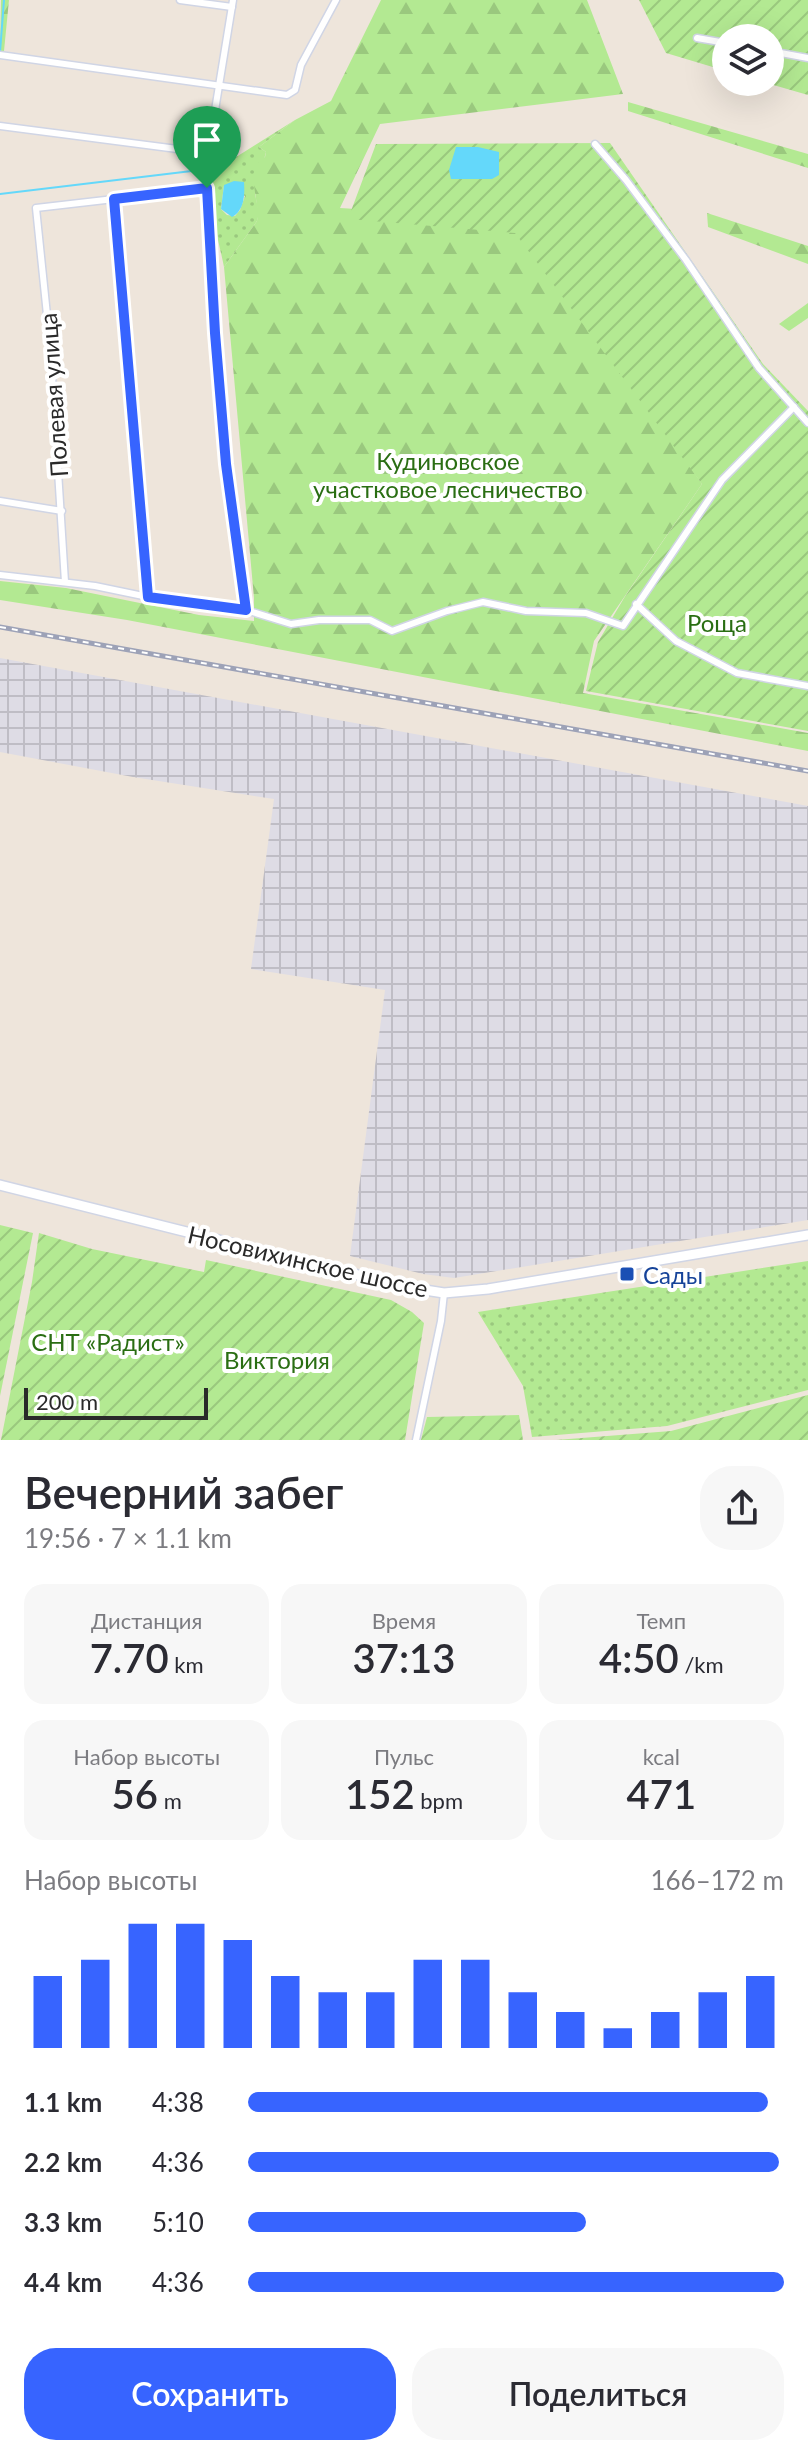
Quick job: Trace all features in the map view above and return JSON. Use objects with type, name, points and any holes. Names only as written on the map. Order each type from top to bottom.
[{"type":"main road","name":"Носовихинское шоссе","points":[[0,1185],[406,1287],[444,1293],[488,1289],[808,1235]]},
{"type":"street","points":[[180,0],[232,3],[208,153],[207,188],[226,464],[246,610]]},
{"type":"street","points":[[0,55],[287,95],[292,93],[301,65],[336,0]]},
{"type":"street","points":[[697,38],[712,41]]},
{"type":"street","points":[[784,54],[808,58]]},
{"type":"street","points":[[0,126],[208,153]]},
{"type":"street","points":[[595,144],[686,260],[759,368],[808,423]]},
{"type":"street","points":[[148,597],[114,199],[207,188]]},
{"type":"street","name":"Полевая улица","points":[[65,582],[50,344],[36,208],[114,199]]},
{"type":"street","points":[[0,575],[246,610],[291,624],[319,620],[370,620],[392,631],[483,602],[526,611],[586,613],[623,626],[722,480],[794,407]]},
{"type":"street","points":[[0,501],[62,511]]},
{"type":"street","points":[[636,604],[676,641],[737,673],[808,686]]},
{"type":"street","points":[[416,1440],[444,1293]]},
{"type":"shaded area","points":[[0,658],[808,806],[808,1220],[454,1278],[423,1274],[350,1256],[385,990],[251,969],[274,799],[0,752]]},
{"type":"green space","points":[[1,0],[9,0],[4,51],[0,51]]},
{"type":"green space","name":"Кудиновское участковое лесничество","points":[[381,0],[587,0],[623,94],[380,124],[340,208],[519,219],[702,484],[594,641],[583,693],[808,733],[808,751],[127,620],[0,600],[0,581],[66,588],[199,615],[254,621],[224,267],[257,221],[255,169],[266,152],[259,147],[295,120],[331,101]]},
{"type":"green space","points":[[639,0],[808,0],[808,95],[784,88],[784,24],[712,24],[712,67],[666,53]]},
{"type":"green space","points":[[628,102],[808,154],[808,168],[628,111]]},
{"type":"green space","points":[[295,120],[259,147],[266,152],[255,194],[259,213],[257,221],[224,267],[212,203],[213,179],[217,169]],"holes":[[[224,185],[245,196],[235,216],[227,215],[221,209]]]},
{"type":"green space","name":"Роща","points":[[610,143],[763,364],[808,411],[808,731],[586,691],[598,642],[624,598],[702,484],[515,233],[348,219],[376,144]]},
{"type":"green space","points":[[707,213],[808,246],[808,264],[708,227]]},
{"type":"green space","points":[[808,303],[808,318],[789,331],[779,324]]},
{"type":"green space","points":[[0,1225],[33,1233],[0,1396]]},
{"type":"green space","points":[[39,1233],[92,1249],[204,1272],[206,1260],[391,1300],[424,1323],[405,1440],[1,1440]]},
{"type":"green space","points":[[808,1261],[808,1390],[667,1426],[532,1437],[523,1386],[478,1312]]},
{"type":"green space","points":[[808,1395],[808,1440],[556,1440],[671,1431]]},
{"type":"green space","points":[[519,1415],[523,1440],[421,1440],[427,1417]]},
{"type":"water","points":[[456,147],[478,147],[499,152],[499,175],[492,179],[451,179],[449,170]]},
{"type":"water","points":[[234,181],[244,182],[244,192],[241,207],[232,217],[221,209],[224,185]]},
{"type":"waterway","points":[[0,52],[4,0]]},
{"type":"waterway","points":[[0,194],[200,170]]},
{"type":"railway","points":[[0,627],[808,771]]},
{"type":"place","name":"Сады","points":[[627,1274]]},
{"type":"route","points":[[207,188],[226,464],[246,610],[148,597],[114,199],[207,188]]},
{"type":"park label","name":"СНТ «Радист»","points":[[108,1341]]},
{"type":"park label","name":"Виктория","points":[[277,1359]]}]
